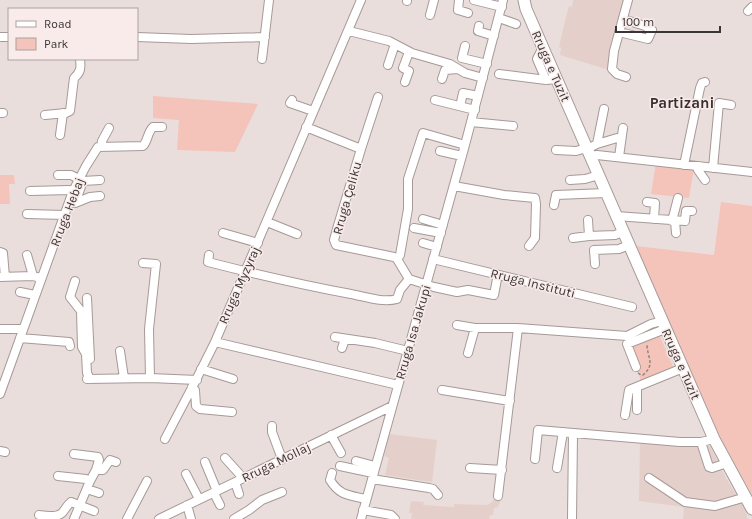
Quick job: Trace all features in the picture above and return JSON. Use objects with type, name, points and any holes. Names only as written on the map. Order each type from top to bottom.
[{"type":"main road","name":"Rruga e Tuzit","points":[[523,1],[543,47],[551,79],[590,149],[606,193],[714,438],[752,509]]},
{"type":"street","points":[[262,59],[269,0]]},
{"type":"street","name":"Rruga Myzyraj","points":[[165,439],[215,342],[361,0]]},
{"type":"street","points":[[430,15],[434,0]]},
{"type":"street","points":[[459,0],[458,10],[468,13]]},
{"type":"street","points":[[474,0],[502,4]]},
{"type":"street","points":[[626,77],[617,74],[612,68],[614,51],[628,0]]},
{"type":"street","name":"Rruga Isa Jakupi","points":[[360,519],[475,110],[502,4]]},
{"type":"street","points":[[499,18],[516,24]]},
{"type":"street","points":[[620,32],[648,39],[652,30],[645,26],[623,19]]},
{"type":"street","points":[[479,30],[486,36],[484,41],[493,40]]},
{"type":"street","points":[[348,31],[384,39],[408,52],[455,66],[458,69],[483,78]]},
{"type":"street","points":[[138,37],[191,39],[265,37]]},
{"type":"street","points":[[394,59],[397,46]]},
{"type":"street","points":[[388,65],[397,46]]},
{"type":"street","points":[[465,46],[462,58],[487,64]]},
{"type":"street","points":[[433,51],[431,54],[442,58],[443,62]]},
{"type":"street","points":[[405,82],[409,71],[403,68],[408,52]]},
{"type":"street","points":[[45,114],[64,113],[70,111],[74,78],[80,73],[81,70],[80,60]]},
{"type":"street","points":[[442,79],[445,70],[458,69]]},
{"type":"street","points":[[499,74],[551,79]]},
{"type":"street","points":[[684,165],[700,88],[702,83],[705,82]]},
{"type":"street","points":[[461,102],[463,93],[478,96]]},
{"type":"street","name":"Rruga Çeliku","points":[[378,97],[334,240],[336,245],[380,253],[397,259]]},
{"type":"street","points":[[292,100],[290,103],[313,111]]},
{"type":"street","points":[[435,100],[475,110]]},
{"type":"street","points":[[713,168],[719,103],[731,105]]},
{"type":"street","points":[[590,149],[604,109]]},
{"type":"street","points":[[60,135],[64,113]]},
{"type":"street","points":[[471,122],[513,126]]},
{"type":"street","points":[[100,147],[139,148],[145,145],[149,131],[153,127],[162,127]]},
{"type":"street","points":[[306,127],[361,150]]},
{"type":"street","name":"Rruga Hebaj","points":[[0,394],[2,380],[35,295],[36,278],[44,274],[64,215],[72,202],[73,192],[100,147],[109,128]]},
{"type":"street","points":[[620,157],[623,128]]},
{"type":"street","points":[[465,145],[423,133],[408,179],[408,209],[400,256],[397,259],[409,279],[457,292],[468,290],[494,295],[497,279]]},
{"type":"street","points":[[556,150],[576,152],[590,149],[617,138]]},
{"type":"street","points":[[590,149],[597,155],[752,172]]},
{"type":"street","points":[[440,151],[462,156]]},
{"type":"street","points":[[699,166],[698,170],[705,180]]},
{"type":"street","points":[[58,175],[71,175],[80,179]]},
{"type":"street","points":[[570,180],[585,179],[599,175]]},
{"type":"street","points":[[30,192],[69,190],[78,195],[83,181],[100,180]]},
{"type":"street","points":[[454,186],[497,194],[535,198],[535,238],[529,246]]},
{"type":"street","points":[[554,206],[556,195],[606,193]]},
{"type":"street","points":[[72,202],[100,196]]},
{"type":"street","points":[[676,233],[674,221],[678,198]]},
{"type":"street","points":[[72,202],[88,204]]},
{"type":"street","points":[[647,202],[656,203],[654,219]]},
{"type":"street","points":[[616,216],[685,221],[686,211],[692,211]]},
{"type":"street","points":[[27,214],[64,215]]},
{"type":"street","points":[[423,219],[442,229]]},
{"type":"street","points":[[588,220],[589,236]]},
{"type":"street","points":[[266,222],[297,234]]},
{"type":"street","points":[[414,228],[442,229]]},
{"type":"street","points":[[573,238],[615,235],[623,232]]},
{"type":"street","points":[[223,233],[258,243]]},
{"type":"street","points":[[423,243],[437,247]]},
{"type":"street","points":[[595,264],[594,250],[619,249],[629,245]]},
{"type":"street","points":[[0,252],[3,253],[2,277],[36,278],[27,255]]},
{"type":"street","points":[[209,255],[208,262],[246,272],[390,301],[397,299],[400,290],[409,279]]},
{"type":"street","name":"Rruga Instituti","points":[[433,259],[632,307]]},
{"type":"street","points":[[143,263],[156,264],[149,329],[150,378]]},
{"type":"street","points":[[75,281],[70,297],[81,311],[82,347],[86,354],[87,373],[89,379]]},
{"type":"street","points":[[20,292],[35,295]]},
{"type":"street","points":[[87,298],[89,379]]},
{"type":"street","points":[[457,325],[475,328],[518,328],[627,336],[651,324],[664,325]]},
{"type":"street","points":[[636,367],[627,344],[648,336],[664,325]]},
{"type":"street","points":[[468,353],[475,328]]},
{"type":"street","points":[[498,496],[518,328]]},
{"type":"street","points":[[0,329],[19,329],[21,334],[69,342],[70,346]]},
{"type":"street","points":[[335,337],[375,343],[408,351]]},
{"type":"street","points":[[342,348],[349,339]]},
{"type":"street","points":[[215,342],[398,384]]},
{"type":"street","points":[[120,350],[124,378]]},
{"type":"street","points":[[625,415],[629,390],[683,368]]},
{"type":"street","points":[[202,369],[233,379]]},
{"type":"street","points":[[89,379],[150,378],[194,383],[196,406],[200,409],[232,412]]},
{"type":"street","points":[[637,387],[637,410]]},
{"type":"street","points":[[442,390],[510,401]]},
{"type":"street","name":"Rruga Mollaj","points":[[159,519],[176,515],[187,506],[392,406]]},
{"type":"street","points":[[272,426],[272,432],[282,459]]},
{"type":"street","points":[[535,459],[538,430],[680,442],[701,442],[714,438]]},
{"type":"street","points":[[556,468],[563,432]]},
{"type":"street","points":[[572,519],[573,434]]},
{"type":"street","points":[[332,435],[341,453]]},
{"type":"street","points":[[701,442],[709,467],[712,468],[727,463]]},
{"type":"street","points":[[74,454],[98,457],[100,470]]},
{"type":"street","points":[[225,458],[243,478]]},
{"type":"street","points":[[74,519],[88,485],[110,460],[116,462]]},
{"type":"street","points":[[205,462],[220,505]]},
{"type":"street","points":[[356,462],[374,473]]},
{"type":"street","points":[[340,466],[374,473],[433,489],[438,495]]},
{"type":"street","points":[[470,468],[502,470]]},
{"type":"street","points":[[332,473],[330,480],[337,490],[344,495],[366,499]]},
{"type":"street","points":[[186,474],[199,500]]},
{"type":"street","points":[[58,476],[86,479],[88,485],[99,493]]},
{"type":"street","points":[[649,478],[685,502],[715,506],[746,497]]},
{"type":"street","points":[[127,519],[147,481]]},
{"type":"street","points":[[235,482],[239,494]]},
{"type":"street","points":[[234,519],[262,500],[282,492]]},
{"type":"street","points":[[39,515],[54,516],[62,513],[70,502],[94,511]]},
{"type":"street","points":[[187,506],[191,519]]},
{"type":"street","points":[[363,510],[391,515],[395,519]]},
{"type":"path","points":[[636,367],[637,372],[641,376],[650,366],[647,348],[648,336]]},
{"type":"shaded area","points":[[573,0],[626,0],[609,70],[560,55],[561,48],[559,47],[565,21],[569,6],[572,7]]},
{"type":"shaded area","points":[[389,434],[437,440],[432,482],[385,475],[389,458],[384,456]]},
{"type":"shaded area","points":[[640,440],[697,445],[700,447],[710,446],[726,478],[746,511],[747,519],[683,519],[684,507],[639,501]]},
{"type":"shaded area","points":[[495,497],[502,497],[498,507],[494,508],[493,515],[490,515],[489,519],[411,519],[412,513],[409,513],[411,501],[424,502],[423,505],[454,507],[454,504],[487,505],[492,502]]},
{"type":"green space","points":[[153,96],[258,104],[235,152],[177,150],[179,120],[153,118]]},
{"type":"green space","points":[[656,163],[694,168],[689,198],[651,194]]},
{"type":"green space","points":[[0,175],[14,175],[15,184],[9,184],[10,204],[0,204]]},
{"type":"green space","points":[[721,202],[752,206],[752,495],[708,412],[636,246],[714,255]]},
{"type":"green space","points":[[659,334],[674,369],[642,384],[637,369],[640,367],[631,346]]},
{"type":"district","name":"Partizani","points":[[682,103]]}]
